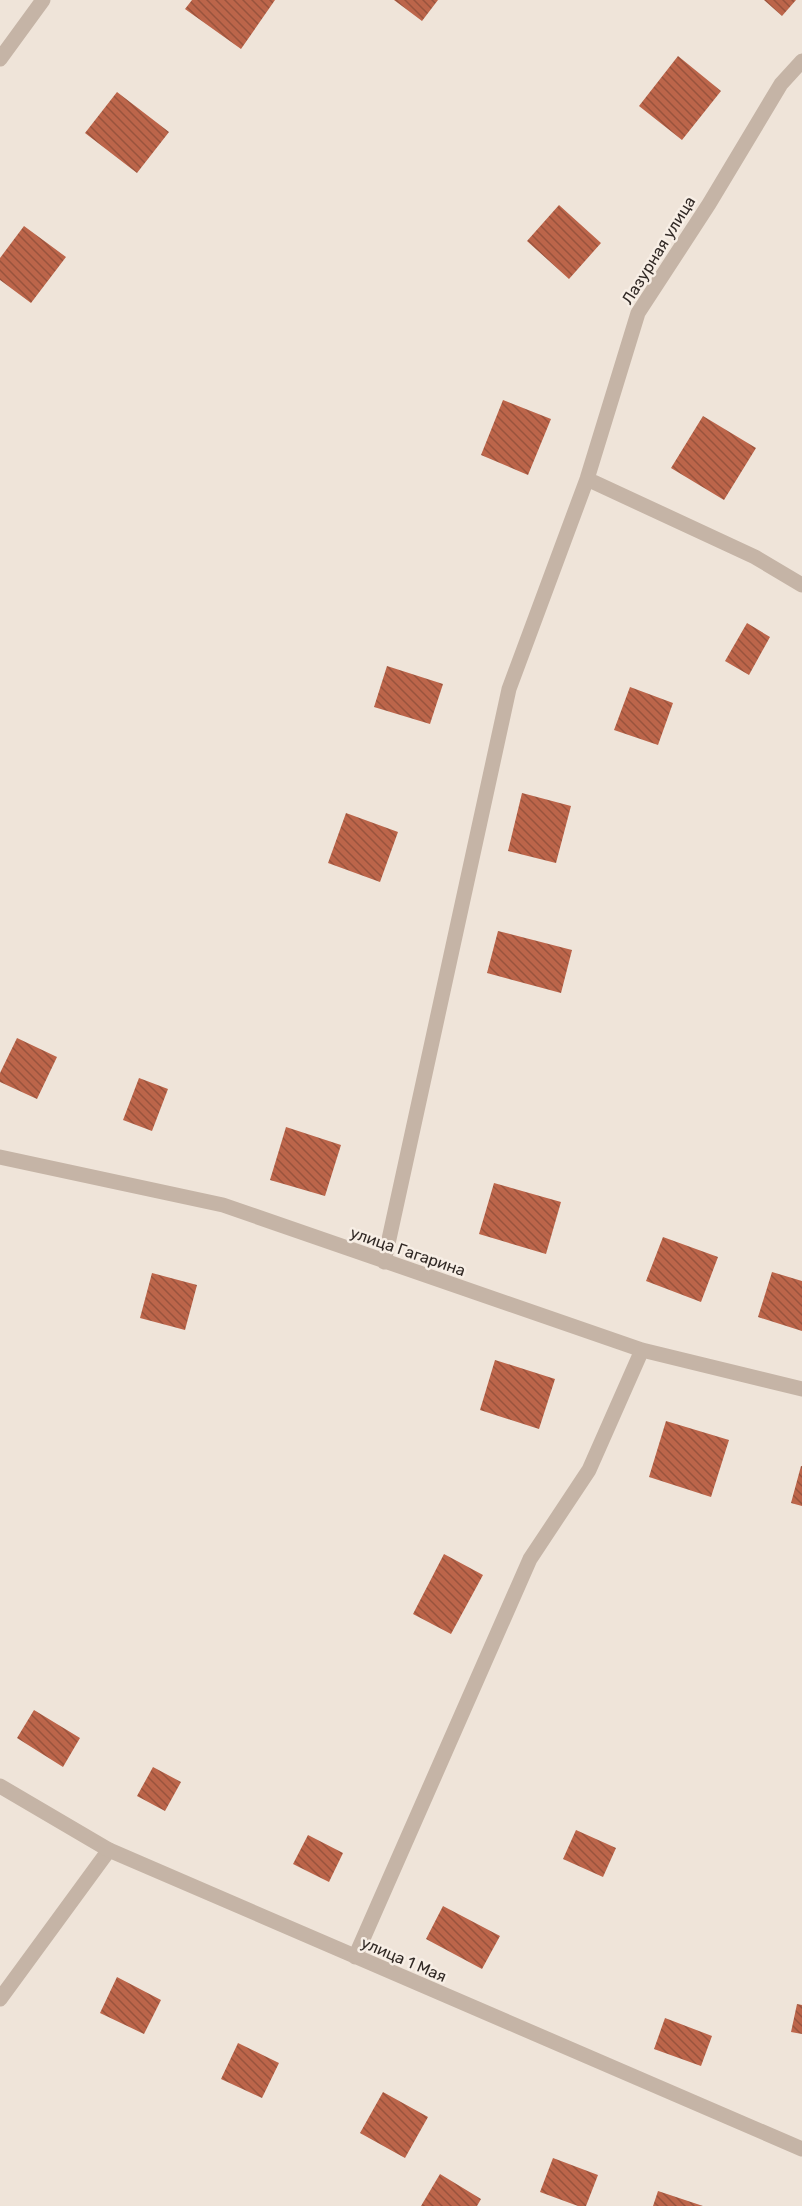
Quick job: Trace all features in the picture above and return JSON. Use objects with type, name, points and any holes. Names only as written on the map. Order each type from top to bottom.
[{"type":"street","points":[[0,59],[43,0]]},
{"type":"street","name":"Лазурная улица","points":[[384,1262],[509,689],[587,479],[638,313],[709,204],[781,84],[802,61]]},
{"type":"street","points":[[587,479],[755,557],[802,585]]},
{"type":"street","name":"улица Гагарина","points":[[0,1157],[223,1204],[642,1350],[802,1389]]},
{"type":"street","points":[[355,1957],[530,1559],[589,1470],[642,1350]]},
{"type":"street","name":"улица 1 Мая","points":[[0,1786],[109,1850],[802,2149]]},
{"type":"street","points":[[0,1999],[109,1850]]},
{"type":"building","points":[[192,0],[275,0],[241,49],[185,9]]},
{"type":"building","points":[[394,0],[438,0],[422,21]]},
{"type":"building","points":[[764,0],[796,0],[782,16]]},
{"type":"building","points":[[678,56],[721,91],[682,140],[639,106]]},
{"type":"building","points":[[117,92],[169,132],[137,173],[85,133]]},
{"type":"building","points":[[559,205],[601,243],[569,279],[527,241]]},
{"type":"building","points":[[24,226],[66,257],[31,303],[0,280],[0,258]]},
{"type":"building","points":[[503,400],[551,419],[528,475],[481,455]]},
{"type":"building","points":[[703,416],[756,448],[724,500],[671,468]]},
{"type":"building","points":[[747,623],[770,637],[749,675],[725,661]]},
{"type":"building","points":[[387,666],[443,684],[430,724],[374,707]]},
{"type":"building","points":[[630,687],[673,703],[658,745],[614,730]]},
{"type":"building","points":[[522,793],[571,806],[556,863],[508,851]]},
{"type":"building","points":[[346,813],[398,832],[380,882],[328,863]]},
{"type":"building","points":[[498,931],[572,950],[561,993],[487,973]]},
{"type":"building","points":[[17,1038],[57,1057],[37,1099],[0,1082],[0,1073]]},
{"type":"building","points":[[139,1078],[168,1089],[152,1131],[123,1120]]},
{"type":"building","points":[[286,1127],[341,1145],[325,1196],[270,1180]]},
{"type":"building","points":[[494,1183],[561,1202],[546,1254],[479,1234]]},
{"type":"building","points":[[663,1237],[718,1257],[701,1302],[646,1281]]},
{"type":"building","points":[[772,1272],[802,1281],[802,1331],[758,1317]]},
{"type":"building","points":[[152,1273],[197,1285],[185,1330],[140,1318]]},
{"type":"building","points":[[495,1360],[555,1379],[539,1429],[480,1410]]},
{"type":"building","points":[[666,1421],[729,1440],[711,1497],[649,1477]]},
{"type":"building","points":[[802,1466],[802,1506],[791,1503]]},
{"type":"building","points":[[444,1554],[483,1575],[451,1634],[413,1614]]},
{"type":"building","points":[[34,1710],[80,1738],[63,1767],[17,1738]]},
{"type":"building","points":[[153,1767],[181,1782],[165,1811],[137,1796]]},
{"type":"building","points":[[576,1830],[616,1848],[603,1877],[563,1859]]},
{"type":"building","points":[[308,1835],[343,1853],[329,1882],[293,1864]]},
{"type":"building","points":[[443,1906],[500,1936],[482,1969],[426,1939]]},
{"type":"building","points":[[117,1977],[161,2000],[144,2034],[100,2013]]},
{"type":"building","points":[[797,2004],[802,2005],[802,2034],[791,2032]]},
{"type":"building","points":[[665,2018],[712,2036],[701,2066],[654,2049]]},
{"type":"building","points":[[238,2043],[279,2063],[262,2098],[221,2079]]},
{"type":"building","points":[[383,2092],[428,2117],[405,2158],[360,2133]]},
{"type":"building","points":[[553,2158],[598,2175],[586,2206],[578,2206],[540,2192]]},
{"type":"building","points":[[440,2174],[481,2199],[477,2206],[421,2206]]},
{"type":"building","points":[[658,2191],[703,2206],[653,2206]]}]
